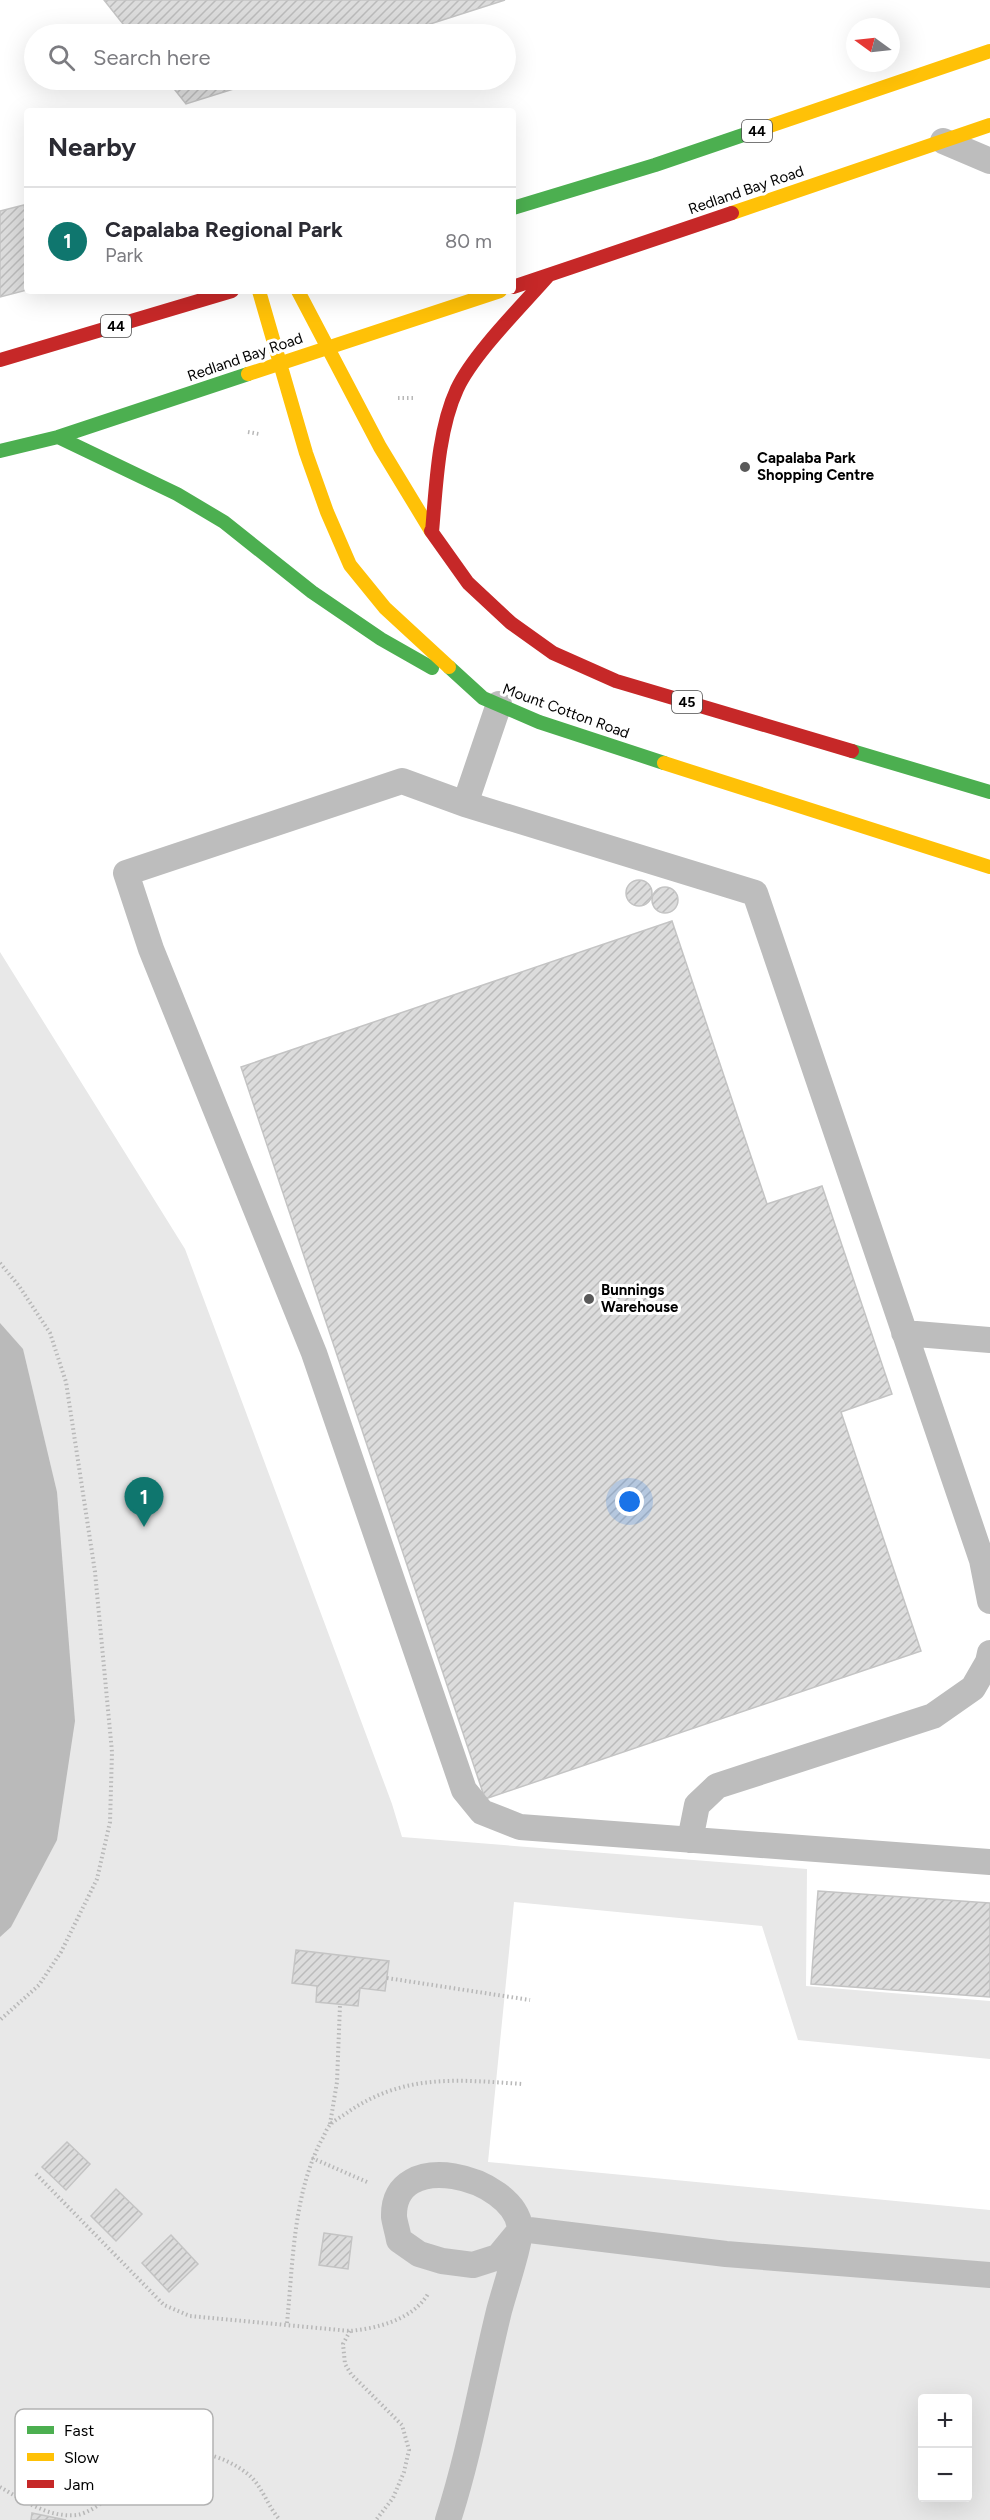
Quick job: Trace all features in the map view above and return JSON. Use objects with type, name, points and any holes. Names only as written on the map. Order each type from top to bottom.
[{"type":"main road","name":"44","points":[[516,207],[655,165],[990,51]]},
{"type":"main road","name":"Redland Bay Road","points":[[516,286],[990,125]]},
{"type":"main road","points":[[432,532],[440,448],[446,420],[457,389],[473,363],[550,274]]},
{"type":"main road","name":"44","points":[[0,360],[222,294]]},
{"type":"main road","name":"Mount Cotton Road","points":[[260,294],[306,453],[327,512],[350,565],[385,608],[491,701],[539,722],[591,740],[990,867]]},
{"type":"main road","name":"45","points":[[300,294],[380,447],[432,532],[468,583],[511,623],[553,652],[616,681],[990,792]]},
{"type":"main road","name":"Redland Bay Road","points":[[0,451],[58,437],[491,294]]},
{"type":"main road","points":[[58,437],[177,494],[224,522],[312,592],[381,639],[491,701]]},
{"type":"lane","points":[[943,141],[990,161]]},
{"type":"lane","points":[[465,804],[491,701]]},
{"type":"lane","points":[[990,1600],[982,1560],[755,893],[465,804],[402,781],[126,873],[151,949],[314,1353],[464,1790],[482,1812],[520,1827],[990,1862]]},
{"type":"lane","points":[[904,1333],[990,1340]]},
{"type":"lane","points":[[690,1840],[697,1805],[717,1786],[933,1716],[973,1688],[988,1662],[990,1653]]},
{"type":"lane","points":[[448,2520],[459,2488],[499,2310],[521,2229],[507,2200],[483,2186],[453,2176],[435,2174],[417,2178],[398,2196],[394,2217],[399,2240],[418,2254],[442,2261],[473,2265],[498,2257],[521,2229]]},
{"type":"lane","points":[[521,2229],[726,2254],[990,2275]]},
{"type":"path","points":[[392,398],[422,398]]},
{"type":"path","points":[[0,1263],[19,1286],[50,1333],[66,1382],[95,1572],[112,1752],[110,1822],[97,1879],[61,1952],[39,1985],[0,2020]]},
{"type":"path","points":[[387,1978],[530,2000]]},
{"type":"path","points":[[287,2324],[299,2212],[312,2158],[330,2125],[337,2082],[340,2005]]},
{"type":"path","points":[[330,2125],[362,2102],[410,2084],[453,2079],[523,2084]]},
{"type":"path","points":[[312,2158],[398,2196]]},
{"type":"path","points":[[36,2175],[164,2305],[190,2316],[350,2331],[367,2329],[396,2320],[421,2306],[437,2279],[442,2261]]},
{"type":"path","points":[[350,2331],[343,2344],[345,2364],[351,2374],[383,2403],[402,2425],[409,2451],[404,2472],[393,2498],[376,2520]]},
{"type":"path","points":[[213,2457],[231,2462],[251,2476],[271,2510],[280,2520]]},
{"type":"path","points":[[0,2487],[15,2496]]},
{"type":"path","points":[[32,2505],[42,2511],[77,2515],[100,2505]]},
{"type":"shaded area","points":[[0,952],[185,1249],[392,1804],[402,1837],[807,1869],[806,1986],[990,2001],[990,2059],[798,2040],[762,1926],[514,1902],[488,2162],[990,2210],[990,2520],[0,2520]]},
{"type":"shaded area","points":[[0,1323],[23,1349],[57,1492],[75,1721],[57,1840],[11,1927],[0,1937]]},
{"type":"building","points":[[104,0],[505,0],[430,24],[123,24]]},
{"type":"building","points":[[175,90],[230,90],[186,104]]},
{"type":"building","points":[[24,205],[24,291],[0,297],[0,211]]},
{"type":"building","points":[[639,880],[648,884],[652,893],[648,902],[639,906],[630,902],[626,893],[630,884]]},
{"type":"building","points":[[665,887],[674,891],[678,900],[674,909],[665,913],[656,909],[652,900],[656,891]]},
{"type":"building","name":"Bunnings Warehouse","points":[[672,921],[767,1204],[822,1186],[892,1394],[841,1412],[921,1651],[485,1799],[241,1067]]},
{"type":"building","points":[[818,1891],[990,1903],[990,1997],[811,1984]]},
{"type":"building","points":[[296,1950],[389,1961],[385,1991],[360,1988],[358,2006],[316,2002],[317,1986],[292,1983]]},
{"type":"building","points":[[67,2142],[90,2164],[66,2190],[42,2167]]},
{"type":"building","points":[[116,2189],[142,2214],[116,2241],[91,2216]]},
{"type":"building","points":[[324,2233],[352,2237],[348,2269],[319,2265]]},
{"type":"building","points":[[171,2235],[198,2264],[169,2292],[142,2263]]},
{"type":"building","points":[[32,2513],[66,2520],[31,2520]]},
{"type":"traffic: fast","points":[[516,207],[655,165],[749,133]]},
{"type":"traffic: fast","points":[[0,451],[58,437],[248,374]]},
{"type":"traffic: fast","points":[[58,437],[177,494],[224,522],[312,592],[381,639],[432,668]]},
{"type":"traffic: fast","points":[[449,667],[483,698],[539,722],[664,763]]},
{"type":"traffic: fast","points":[[852,751],[990,792]]},
{"type":"traffic: slow","points":[[749,133],[990,51]]},
{"type":"traffic: slow","points":[[732,213],[990,125]]},
{"type":"traffic: slow","points":[[260,294],[306,453],[327,512],[350,565],[385,608],[449,667]]},
{"type":"traffic: slow","points":[[300,294],[380,447],[431,531]]},
{"type":"traffic: slow","points":[[248,374],[491,294]]},
{"type":"traffic: slow","points":[[664,763],[990,867]]},
{"type":"traffic: jam","points":[[516,286],[732,213]]},
{"type":"traffic: jam","points":[[432,532],[442,440],[457,389],[486,345],[549,275]]},
{"type":"traffic: jam","points":[[0,360],[222,294]]},
{"type":"traffic: jam","points":[[431,531],[468,583],[511,623],[553,653],[616,681],[852,751]]},
{"type":"place","name":"Capalaba Park Shopping Centre","points":[[745,467]]},
{"type":"place","name":"Bunnings Warehouse","points":[[589,1299]]},
{"type":"place","name":"Capalaba Regional Park","points":[[144,1527]]}]
